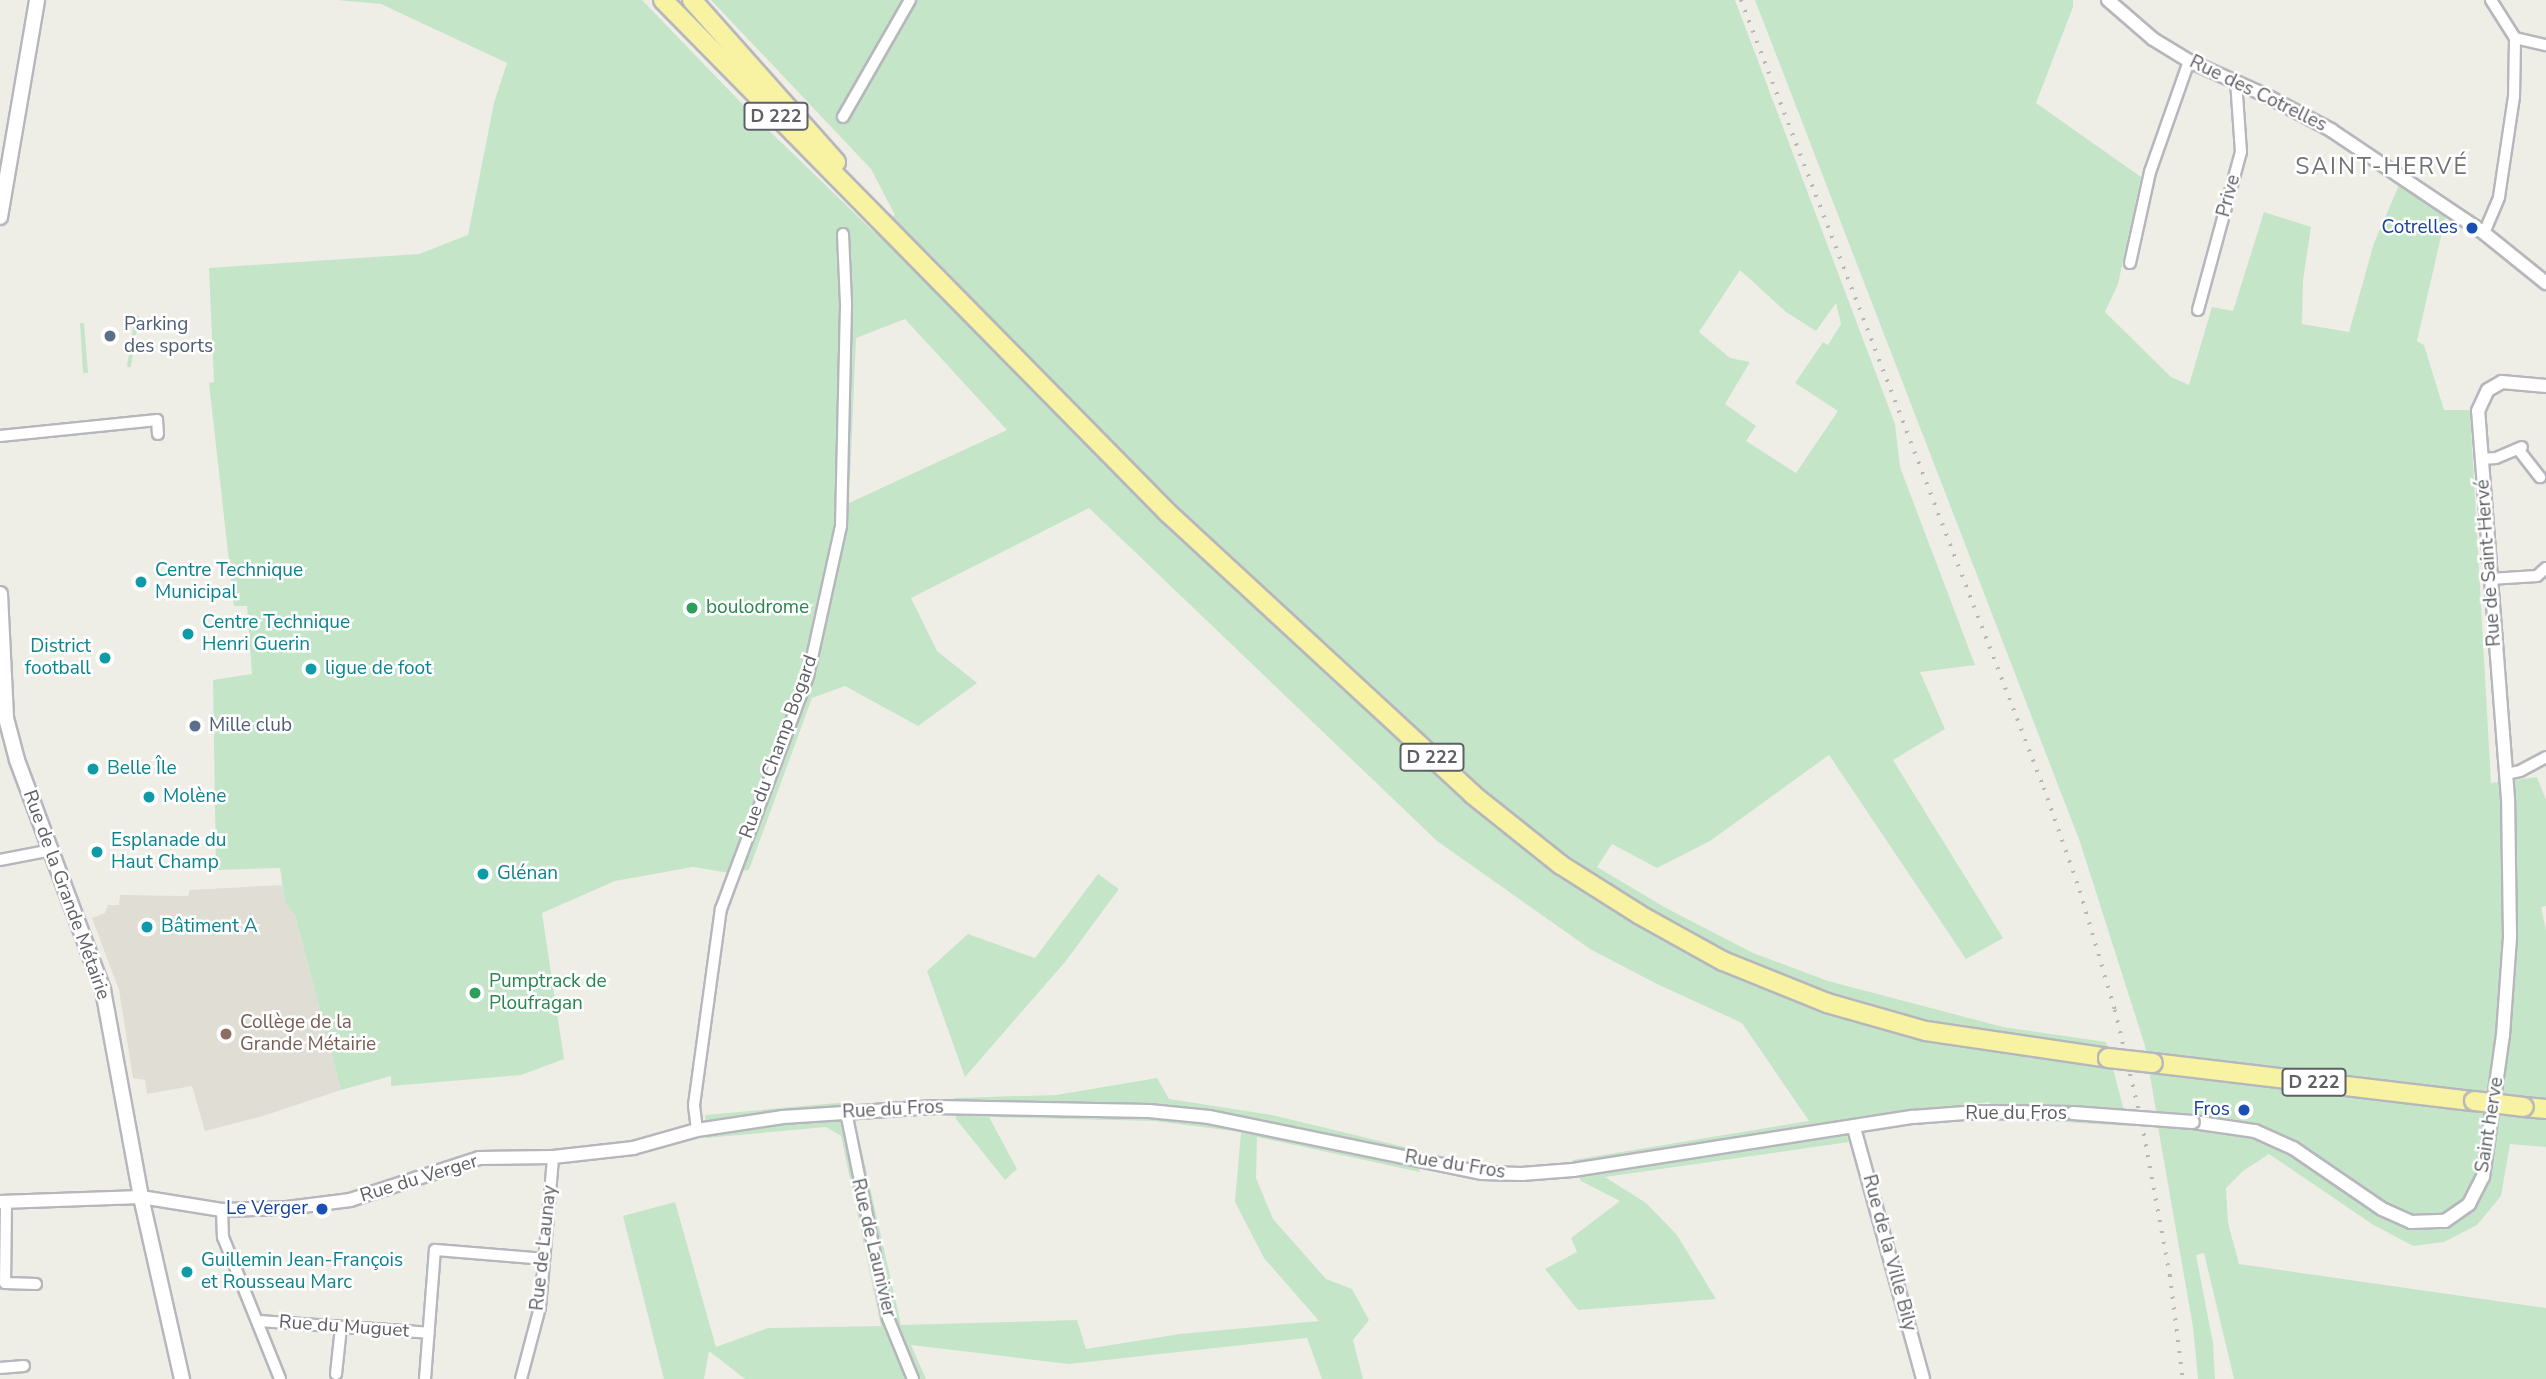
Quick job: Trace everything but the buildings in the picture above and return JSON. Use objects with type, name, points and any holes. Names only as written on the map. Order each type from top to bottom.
[{"type":"highway","name":"D 222","points":[[663,0],[1168,513],[1472,794],[1562,865],[1640,915],[1723,961],[1827,1003],[1926,1031],[2108,1058],[2546,1109]]},
{"type":"highway","name":"D 222","points":[[692,0],[836,162],[891,230]]},
{"type":"main road","points":[[0,216],[6,142],[37,0]]},
{"type":"main road","name":"Rue de la Grande Métairie","points":[[0,594],[3,704],[17,760],[103,990],[141,1197],[182,1379]]},
{"type":"street","points":[[843,117],[910,0]]},
{"type":"street","name":"Rue des Cotrelles","points":[[2108,0],[2153,38],[2189,61],[2236,81],[2332,130],[2484,233],[2546,283]]},
{"type":"street","points":[[2484,233],[2499,197],[2514,97],[2515,38],[2491,0]]},
{"type":"street","points":[[2515,38],[2546,45]]},
{"type":"street","points":[[2130,263],[2150,173],[2189,61]]},
{"type":"street","name":"Prive","points":[[2198,310],[2241,152],[2236,81]]},
{"type":"street","name":"Rue du Champ Bogard","points":[[697,1130],[694,1105],[721,909],[808,676],[841,526],[846,303],[843,234]]},
{"type":"street","name":"Rue de Saint-Hervé","points":[[2508,799],[2478,411],[2488,390],[2502,382],[2546,386]]},
{"type":"street","points":[[0,436],[157,420],[158,434]]},
{"type":"street","points":[[2481,459],[2496,458],[2520,448],[2540,477]]},
{"type":"street","points":[[2490,579],[2537,576],[2546,568]]},
{"type":"street","points":[[2506,774],[2520,771],[2546,757]]},
{"type":"street","name":"Saint herve","points":[[2255,1131],[2292,1148],[2382,1209],[2411,1222],[2445,1221],[2469,1204],[2483,1177],[2490,1144],[2509,982],[2508,799]]},
{"type":"street","points":[[0,860],[52,850]]},
{"type":"street","name":"Rue du Fros","points":[[697,1130],[783,1116],[935,1107],[1149,1111],[1209,1117],[1482,1173],[1522,1174],[1573,1170],[1913,1117],[1978,1112],[2073,1113],[2193,1122],[2255,1131]]},
{"type":"street","name":"Rue de Launivier","points":[[846,1112],[888,1318],[914,1379]]},
{"type":"street","name":"Rue de la Ville Bily","points":[[1854,1128],[1923,1379]]},
{"type":"street","name":"Rue du Verger","points":[[3,1203],[141,1197],[222,1210],[351,1200],[479,1158],[553,1157],[633,1148],[697,1130]]},
{"type":"street","name":"Rue de Launay","points":[[521,1379],[540,1307],[553,1157]]},
{"type":"street","points":[[3,1203],[5,1283],[36,1284]]},
{"type":"street","points":[[222,1210],[223,1237],[259,1321],[280,1379]]},
{"type":"street","points":[[425,1379],[435,1250],[544,1259]]},
{"type":"street","name":"Rue du Muguet","points":[[259,1321],[429,1333]]},
{"type":"street","points":[[336,1374],[341,1327]]},
{"type":"street","points":[[0,1368],[24,1366]]},
{"type":"shaded area","name":"Collège de la Grande Métairie","points":[[282,885],[285,903],[295,915],[341,1090],[263,1116],[205,1131],[192,1086],[147,1094],[145,1080],[133,1078],[119,990],[92,918],[105,913],[108,905],[119,905],[120,895],[188,896],[190,890]]},
{"type":"green space","points":[[337,0],[642,0],[751,113],[875,233],[895,215],[871,169],[711,0],[1735,0],[1895,424],[1900,467],[1975,665],[1920,672],[1945,729],[1893,760],[2003,938],[1966,959],[1829,755],[1710,841],[1657,868],[1612,844],[1597,867],[1666,908],[1753,953],[1828,981],[2003,1027],[2106,1042],[2128,1126],[2002,1118],[1989,1102],[1841,1121],[1849,1142],[1605,1177],[1646,1203],[1677,1235],[1716,1299],[1578,1310],[1545,1269],[1577,1252],[1571,1238],[1620,1201],[1581,1181],[1573,1160],[1809,1121],[1742,1023],[1657,984],[1590,949],[1437,841],[1089,508],[911,598],[937,651],[977,683],[918,726],[845,686],[812,698],[749,870],[730,873],[693,867],[615,881],[542,913],[564,1059],[521,1075],[391,1086],[391,1076],[341,1090],[295,915],[285,903],[280,868],[216,870],[213,680],[252,674],[247,606],[234,606],[209,383],[214,382],[209,268],[419,254],[468,235],[494,103],[507,63],[381,4]],"holes":[[[1740,270],[1786,312],[1816,331],[1836,303],[1841,324],[1828,345],[1823,342],[1795,383],[1838,411],[1796,473],[1746,441],[1756,426],[1725,404],[1750,362],[1730,358],[1699,332]],[[905,319],[1007,430],[849,503],[856,338]]]},
{"type":"green space","points":[[1755,0],[2073,0],[2073,7],[2036,103],[2141,177],[2118,284],[2105,312],[2171,377],[2189,385],[2212,307],[2233,311],[2264,212],[2311,227],[2303,280],[2302,324],[2349,332],[2374,243],[2399,185],[2446,215],[2417,341],[2424,345],[2444,410],[2470,410],[2491,783],[2537,777],[2546,800],[2546,906],[2541,907],[2546,930],[2546,1147],[2510,1144],[2501,1196],[2477,1225],[2444,1242],[2413,1246],[2372,1224],[2269,1154],[2243,1171],[2226,1188],[2228,1223],[2239,1264],[2546,1308],[2546,1379],[2234,1379],[2204,1253],[2196,1255],[2213,1343],[2215,1379],[2198,1379],[2193,1327],[2158,1127],[2198,1130],[2192,1114],[2156,1111],[2145,1046],[2080,842]]},
{"type":"green space","points":[[135,315],[139,316],[131,367],[127,367]]},
{"type":"green space","points":[[80,323],[84,323],[88,373],[83,373]]},
{"type":"green space","points":[[1098,874],[1119,889],[1065,962],[965,1077],[927,971],[968,934],[1035,958]]},
{"type":"green space","points":[[1157,1078],[1169,1099],[1272,1115],[1413,1149],[1420,1172],[1257,1137],[1256,1178],[1273,1219],[1326,1279],[1352,1289],[1369,1320],[1353,1340],[1363,1379],[1322,1379],[1307,1338],[1069,1364],[911,1345],[926,1379],[745,1379],[709,1351],[704,1379],[664,1379],[623,1216],[675,1202],[716,1347],[768,1328],[881,1326],[841,1136],[826,1127],[706,1138],[705,1115],[848,1102],[856,1125],[901,1325],[1077,1320],[1086,1349],[1180,1334],[1319,1321],[1264,1258],[1235,1202],[1241,1132],[1154,1121],[989,1117],[1017,1169],[1005,1180],[956,1119],[954,1098],[1056,1095]]},
{"type":"railway","points":[[1741,0],[2044,788],[2080,891],[2115,1010],[2142,1123],[2170,1275],[2183,1379]]},
{"type":"place","name":"Cotrelles","points":[[2472,228]]},
{"type":"place","name":"Parking des sports","points":[[110,336]]},
{"type":"place","name":"Centre Technique Municipal","points":[[141,582]]},
{"type":"place","name":"boulodrome","points":[[692,608]]},
{"type":"place","name":"Centre Technique Henri Guerin","points":[[188,634]]},
{"type":"place","name":"District football","points":[[105,658]]},
{"type":"place","name":"ligue de foot","points":[[311,669]]},
{"type":"place","name":"Mille club","points":[[195,726]]},
{"type":"place","name":"Belle Île","points":[[93,769]]},
{"type":"place","name":"Molène","points":[[149,797]]},
{"type":"place","name":"Esplanade du Haut Champ","points":[[97,852]]},
{"type":"place","name":"Glénan","points":[[483,874]]},
{"type":"place","name":"Bâtiment A","points":[[147,927]]},
{"type":"place","name":"Pumptrack de Ploufragan","points":[[475,993]]},
{"type":"place","name":"Collège de la Grande Métairie","points":[[226,1034]]},
{"type":"place","name":"Fros","points":[[2244,1110]]},
{"type":"place","name":"Le Verger","points":[[322,1209]]},
{"type":"place","name":"Guillemin Jean-François et Rousseau Marc","points":[[187,1272]]},
{"type":"district","name":"SAINT-HERVÉ","points":[[2382,167]]}]
